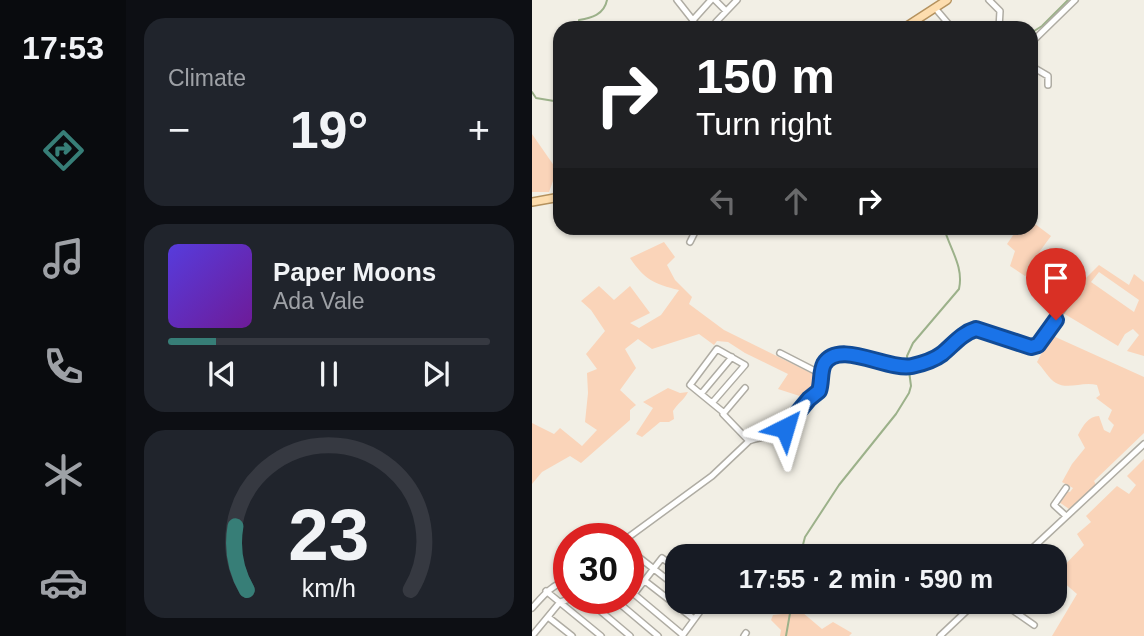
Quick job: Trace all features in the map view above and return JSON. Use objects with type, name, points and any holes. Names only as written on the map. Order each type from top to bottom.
[{"type":"main road","points":[[914,21],[947,0]]},
{"type":"main road","points":[[532,201],[553,198]]},
{"type":"street","points":[[682,2],[693,20],[713,0],[726,12]]},
{"type":"street","points":[[717,21],[737,0]]},
{"type":"street","points":[[989,0],[1000,11],[999,21]]},
{"type":"street","points":[[1038,36],[1075,0]]},
{"type":"street","points":[[934,8],[946,21]]},
{"type":"street","points":[[1038,70],[1048,76],[1048,85]]},
{"type":"street","points":[[690,242],[694,235]]},
{"type":"street","points":[[644,526],[712,476],[749,441],[778,434],[785,428],[819,391],[821,374],[827,361],[852,354],[895,366],[910,367],[934,359],[963,335],[976,329],[1031,347],[1038,345],[1069,300]]},
{"type":"street","points":[[712,403],[745,365],[717,349],[690,385],[712,403],[723,412],[749,441]]},
{"type":"street","points":[[780,353],[821,374]]},
{"type":"street","points":[[701,394],[732,357]]},
{"type":"street","points":[[723,412],[745,388]]},
{"type":"street","points":[[1037,544],[1144,444]]},
{"type":"street","points":[[1066,488],[1055,505],[1066,516]]},
{"type":"street","points":[[665,560],[663,558],[645,581],[694,619]]},
{"type":"street","points":[[644,560],[665,577]]},
{"type":"street","points":[[532,608],[553,587]]},
{"type":"street","points":[[546,592],[553,597]]},
{"type":"street","points":[[644,602],[683,635],[698,614]]},
{"type":"street","points":[[543,636],[534,633],[553,611]]},
{"type":"street","points":[[574,614],[601,636]]},
{"type":"street","points":[[604,614],[630,636]]},
{"type":"street","points":[[632,614],[659,636]]},
{"type":"street","points":[[940,636],[963,614]]},
{"type":"street","points":[[1018,614],[1034,625]]},
{"type":"street","points":[[548,617],[572,636]]},
{"type":"shaded area","points":[[532,134],[553,164],[553,181],[549,192],[532,192]]},
{"type":"shaded area","points":[[1038,226],[1051,236],[1032,262],[1036,268],[1025,276],[1010,266],[1015,251],[1007,244],[1013,235],[1038,235]]},
{"type":"shaded area","points":[[664,242],[675,257],[667,265],[675,280],[692,297],[689,304],[724,330],[815,375],[817,386],[809,399],[778,389],[788,374],[728,342],[717,341],[714,345],[699,334],[652,349],[638,339],[625,349],[636,368],[620,390],[636,405],[630,410],[630,420],[581,463],[570,456],[542,472],[532,484],[532,423],[554,434],[560,428],[582,446],[597,430],[585,422],[587,373],[597,369],[586,354],[605,331],[591,310],[581,301],[599,286],[614,300],[630,286],[650,313],[630,323],[639,328],[661,315],[679,290],[651,280],[630,258]]},
{"type":"shaded area","points":[[1099,265],[1129,285],[1134,274],[1144,282],[1144,356],[1127,351],[1139,335],[1133,329],[1125,334],[1118,346],[1063,313],[1068,307],[1045,291],[1062,268],[1070,277],[1082,282]],"holes":[[[1099,272],[1139,300],[1134,312],[1091,282]]]},
{"type":"shaded area","points":[[1051,335],[1144,377],[1144,433],[1094,481],[1096,485],[1069,509],[1059,502],[1066,491],[1070,492],[1073,488],[1062,482],[1085,448],[1078,435],[1086,422],[1095,416],[1099,416],[1104,430],[1110,433],[1114,425],[1108,419],[1112,410],[1096,398],[1100,395],[1097,385],[1061,385],[1051,379],[1037,362]]},
{"type":"shaded area","points":[[668,388],[680,393],[688,392],[673,411],[674,419],[660,422],[642,437],[636,434],[653,408],[643,402]]},
{"type":"shaded area","points":[[1144,459],[1144,636],[1052,636],[1077,594],[1067,585],[1067,563],[1084,545],[1077,534],[1091,522],[1086,516],[1117,486],[1129,494],[1136,485],[1127,476]]},
{"type":"shaded area","points":[[804,614],[822,629],[833,622],[852,633],[849,636],[780,636],[781,630],[771,620],[773,615]]},
{"type":"waterway","points":[[579,21],[600,12],[607,0]]},
{"type":"waterway","points":[[1038,29],[1068,0]]},
{"type":"waterway","points":[[532,92],[536,98],[553,101]]},
{"type":"waterway","points":[[803,544],[839,485],[896,414],[909,393],[911,386],[907,356],[913,343],[959,289],[960,273],[947,235]]},
{"type":"waterway","points":[[786,636],[790,614]]},
{"type":"route","points":[[785,428],[819,391],[823,367],[832,357],[852,354],[895,366],[910,367],[943,354],[963,335],[976,329],[1031,347],[1038,345],[1056,320]]}]
